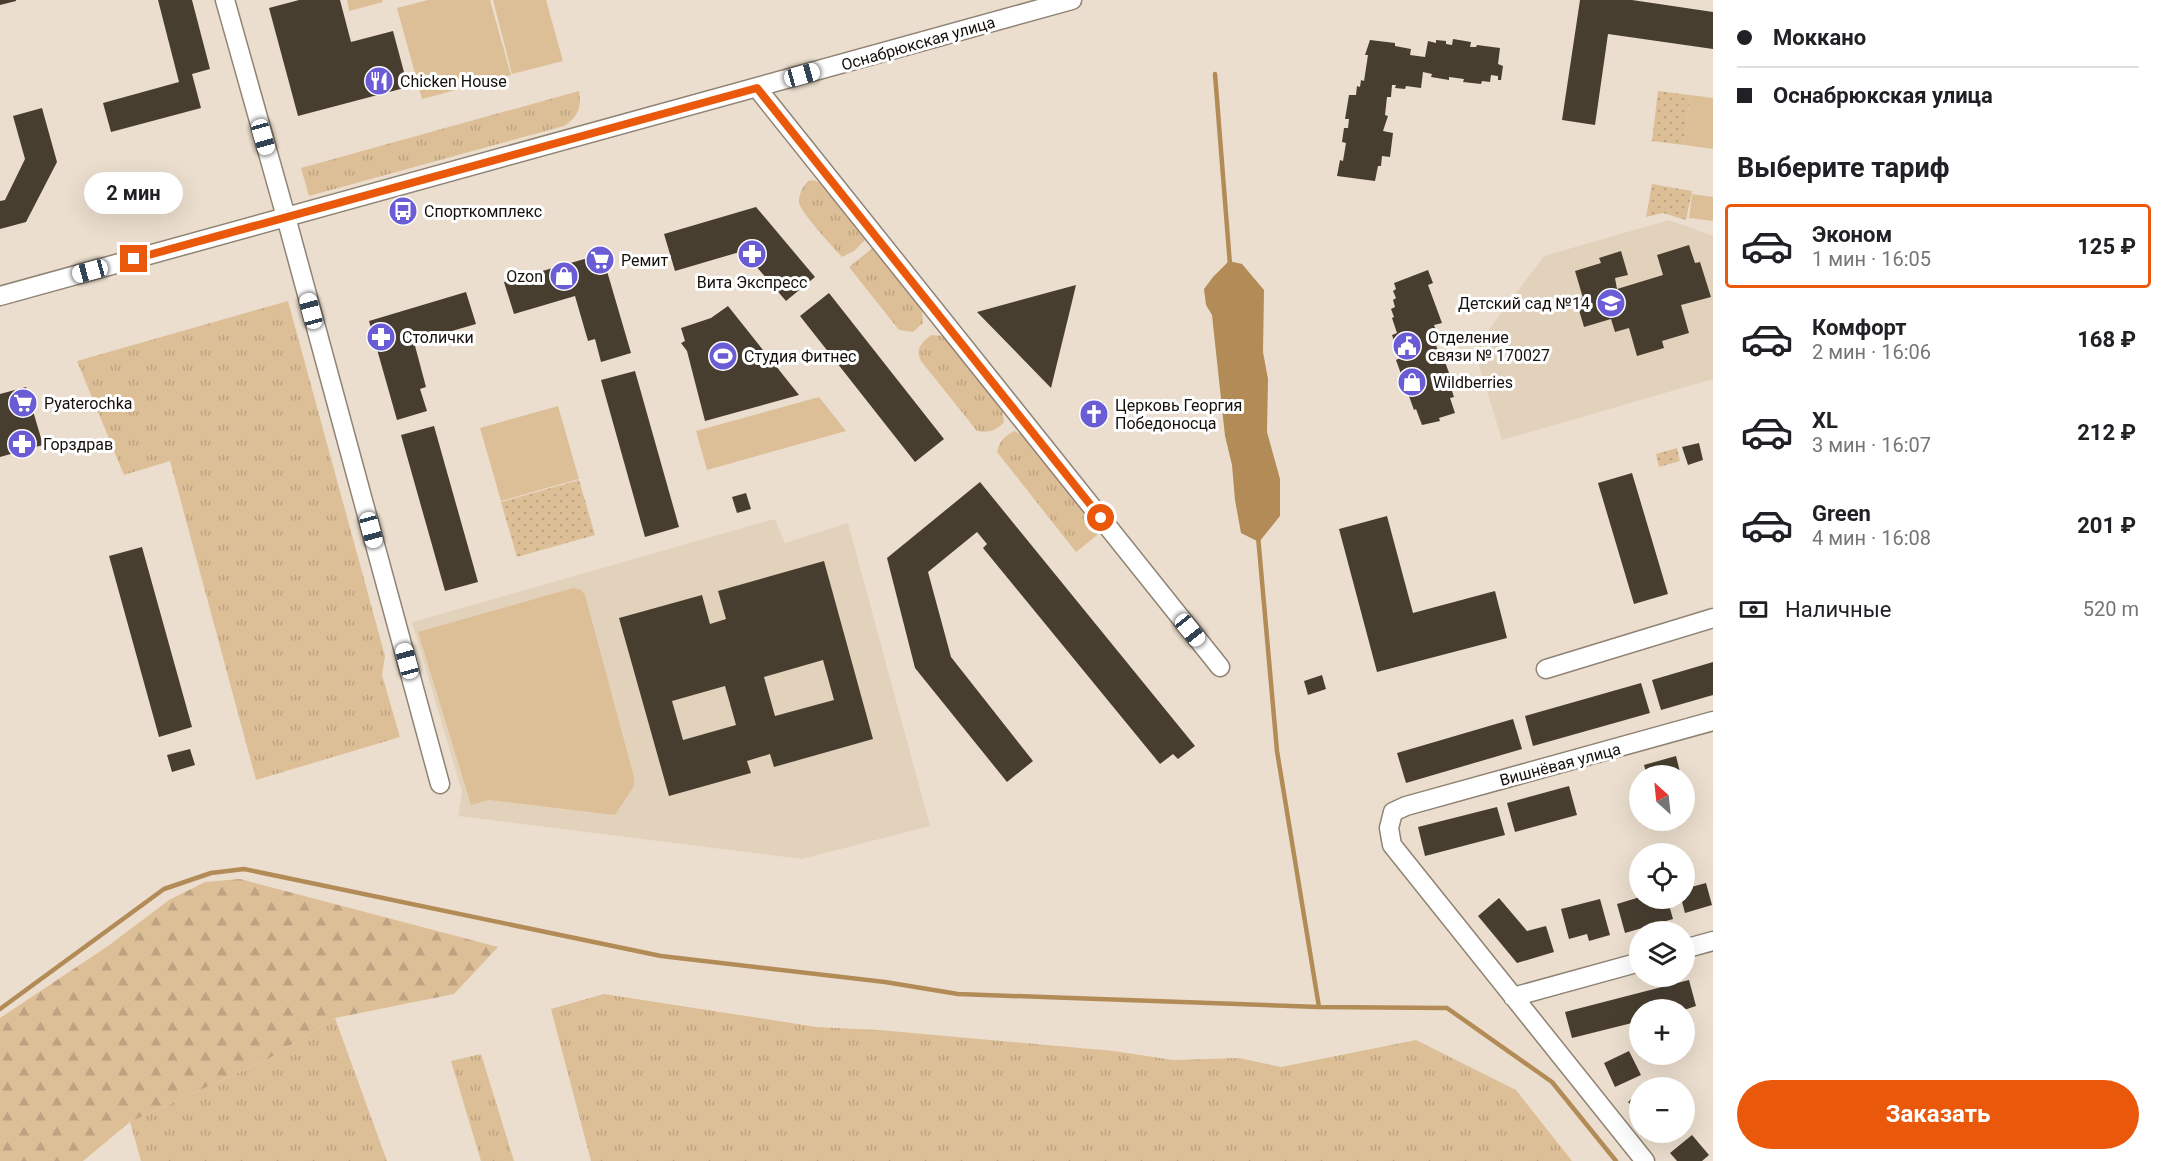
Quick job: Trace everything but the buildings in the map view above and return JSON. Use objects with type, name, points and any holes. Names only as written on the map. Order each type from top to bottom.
[{"type":"street","points":[[225,0],[440,784]]},
{"type":"street","name":"Оснабрюкская улица","points":[[0,296],[1072,0]]},
{"type":"street","points":[[757,88],[1220,667]]},
{"type":"street","points":[[1546,669],[1713,618]]},
{"type":"street","name":"Вишнёвая улица","points":[[1513,997],[1392,845],[1389,828],[1394,812],[1406,806],[1713,721]]},
{"type":"street","points":[[1695,946],[1713,941]]},
{"type":"street","points":[[1629,965],[1513,997],[1645,1161]]},
{"type":"shaded area","name":"Детский сад №14","points":[[1669,220],[1713,236],[1713,379],[1502,440],[1474,349],[1544,256]]},
{"type":"shaded area","points":[[1229,261],[1242,264],[1264,290],[1263,352],[1268,379],[1267,432],[1280,479],[1280,516],[1259,542],[1241,533],[1232,465],[1225,436],[1212,315],[1206,305],[1204,289]]},
{"type":"shaded area","points":[[775,519],[785,543],[848,523],[930,826],[802,859],[458,816],[462,792],[412,622]]},
{"type":"green space","points":[[347,0],[382,0],[383,2],[349,11]]},
{"type":"green space","points":[[428,0],[490,0],[511,75],[422,99],[397,8]]},
{"type":"green space","points":[[493,0],[546,0],[563,61],[512,74]]},
{"type":"green space","points":[[579,91],[578,111],[573,119],[564,126],[309,196],[301,168]]},
{"type":"green space","points":[[1658,91],[1690,95],[1684,145],[1652,141]]},
{"type":"green space","points":[[1690,95],[1713,98],[1713,149],[1684,145]]},
{"type":"green space","points":[[813,180],[823,184],[867,238],[854,251],[842,257],[811,222],[799,203],[804,186],[808,181]]},
{"type":"green space","points":[[1652,184],[1692,191],[1686,220],[1663,213],[1646,217]]},
{"type":"green space","points":[[1692,194],[1713,197],[1713,221],[1689,218]]},
{"type":"green space","points":[[874,247],[922,308],[923,323],[913,332],[899,330],[849,267]]},
{"type":"green space","points":[[288,301],[385,656],[382,675],[400,737],[256,780],[170,461],[124,475],[77,361]]},
{"type":"green space","points":[[931,335],[944,336],[1002,407],[1004,422],[998,427],[989,431],[977,431],[921,361],[920,346]]},
{"type":"green space","points":[[819,397],[846,431],[707,470],[696,431]]},
{"type":"green space","points":[[558,406],[579,479],[501,501],[480,428]]},
{"type":"green space","points":[[1014,431],[1025,436],[1101,532],[1076,552],[997,452],[1003,439]]},
{"type":"green space","points":[[1677,448],[1680,461],[1659,467],[1656,454]]},
{"type":"green space","points":[[579,480],[595,535],[517,557],[501,502]]},
{"type":"green space","points":[[573,588],[581,590],[585,595],[634,777],[634,786],[615,815],[489,800],[471,805],[418,632]]},
{"type":"green space","points":[[240,879],[498,947],[454,994],[335,1018],[268,1059],[130,1122],[83,1161],[0,1161],[0,1018],[108,946],[169,900],[205,882]]},
{"type":"green space","points":[[604,994],[817,1027],[879,1030],[1114,1051],[1173,1060],[1239,1058],[1281,1067],[1416,1040],[1516,1090],[1572,1161],[591,1161],[551,1009]]},
{"type":"green space","points":[[335,1018],[387,1161],[141,1161],[130,1122],[268,1059]]},
{"type":"green space","points":[[481,1054],[514,1161],[481,1161],[451,1061]]},
{"type":"waterway","points":[[1215,74],[1230,265]]},
{"type":"waterway","points":[[1258,536],[1277,751],[1319,1007]]},
{"type":"waterway","points":[[0,1009],[164,889],[211,873],[244,869],[661,956],[885,982],[958,994],[1319,1007],[1447,1008],[1552,1082],[1616,1161]]},
{"type":"place","name":"Chicken House","points":[[379,81]]},
{"type":"place","name":"Спорткомплекс","points":[[403,211]]},
{"type":"place","name":"Вита Экспресс","points":[[752,254]]},
{"type":"place","name":"Ремит","points":[[600,260]]},
{"type":"place","name":"Ozon","points":[[564,276]]},
{"type":"place","name":"Детский сад №14","points":[[1611,303]]},
{"type":"place","name":"Столички","points":[[381,337]]},
{"type":"place","name":"Отделение связи № 170027","points":[[1407,346]]},
{"type":"place","name":"Студия Фитнес","points":[[723,356]]},
{"type":"place","name":"Wildberries","points":[[1412,382]]},
{"type":"place","name":"Pyaterochka","points":[[23,403]]},
{"type":"place","name":"Церковь Георгия Победоносца","points":[[1094,414]]},
{"type":"place","name":"Горздрав","points":[[22,444]]},
{"type":"route","points":[[134,259],[757,88],[1101,518]]}]
